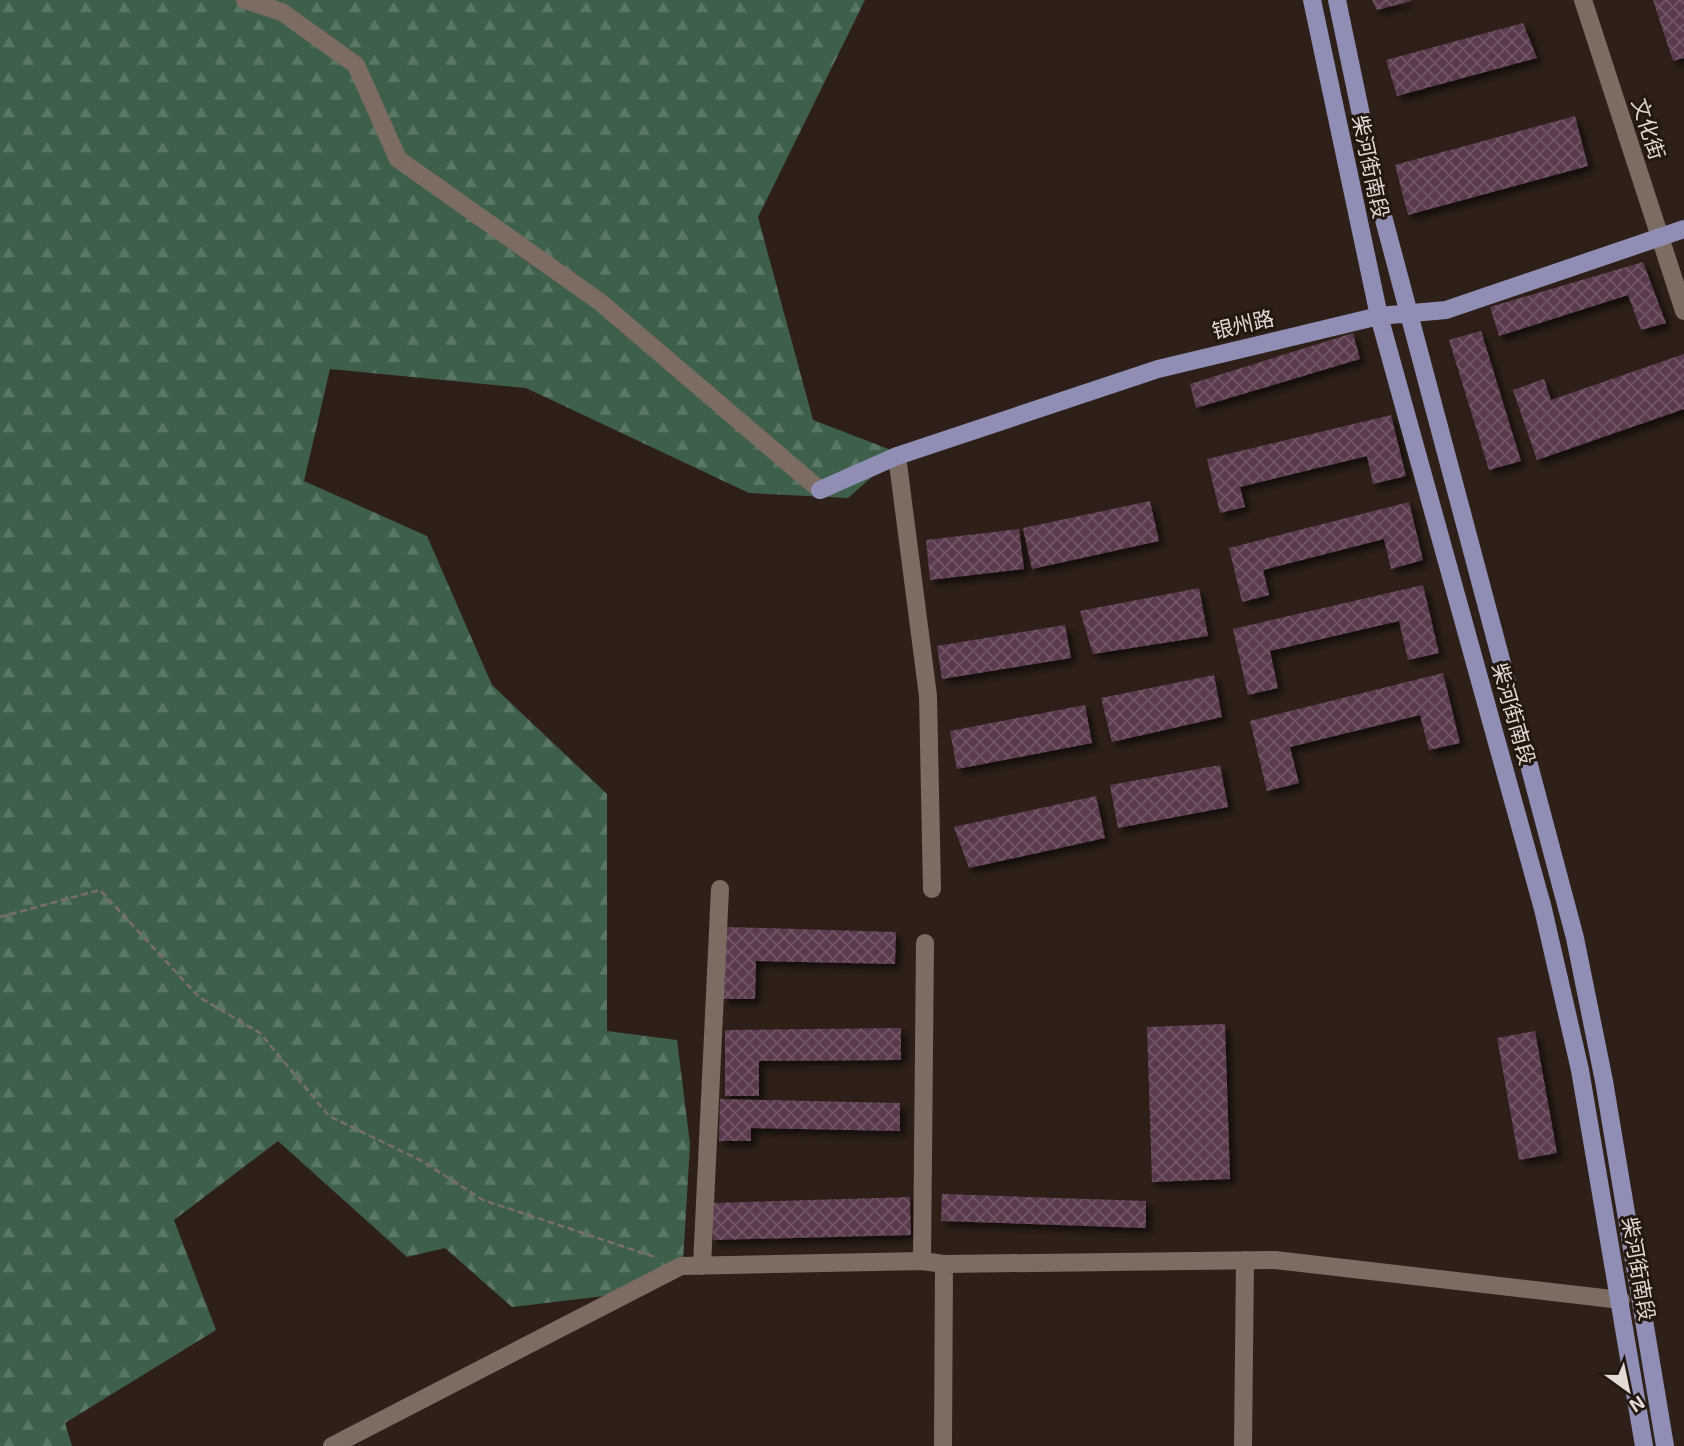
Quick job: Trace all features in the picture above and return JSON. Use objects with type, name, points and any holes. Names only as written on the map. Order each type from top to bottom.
[{"type":"main road","name":"柴河街南段","points":[[1312,0],[1379,316],[1543,909],[1580,1070],[1644,1446]]},
{"type":"main road","name":"柴河街南段","points":[[1337,0],[1379,201],[1575,938],[1604,1081],[1665,1446]]},
{"type":"main road","name":"银州路","points":[[820,490],[897,456],[1158,369],[1379,316],[1446,310],[1684,229]]},
{"type":"street","points":[[245,0],[282,12],[356,65],[398,159],[600,302],[820,490]]},
{"type":"street","name":"文化街","points":[[1583,0],[1684,311]]},
{"type":"street","points":[[897,456],[928,696],[932,889]]},
{"type":"street","points":[[702,1266],[720,889]]},
{"type":"street","points":[[922,1261],[925,943]]},
{"type":"street","points":[[1243,1446],[1245,1260]]},
{"type":"street","points":[[332,1446],[681,1266],[922,1261],[944,1264],[1275,1260],[1621,1300]]},
{"type":"street","points":[[943,1446],[944,1264]]},
{"type":"path","points":[[0,917],[100,890],[199,997],[260,1033],[329,1116],[422,1161],[483,1200],[681,1266]]},
{"type":"green space","points":[[0,0],[865,0],[758,217],[813,420],[899,453],[848,498],[749,493],[526,388],[330,369],[304,481],[427,536],[492,685],[607,794],[607,1031],[677,1040],[690,1144],[683,1262],[604,1296],[512,1307],[445,1248],[407,1257],[278,1141],[174,1220],[216,1330],[65,1423],[72,1446],[0,1446]]},
{"type":"building","points":[[1372,0],[1411,0],[1411,1],[1377,10]]},
{"type":"building","points":[[1653,0],[1684,0],[1684,58],[1673,61]]},
{"type":"building","points":[[1523,23],[1537,58],[1397,96],[1386,60]]},
{"type":"building","points":[[1575,116],[1588,166],[1408,215],[1395,165]]},
{"type":"building","points":[[1643,262],[1666,323],[1641,330],[1628,295],[1499,336],[1490,307]]},
{"type":"building","points":[[1481,331],[1521,461],[1489,470],[1449,340]]},
{"type":"building","points":[[1353,333],[1360,359],[1196,408],[1190,384]]},
{"type":"building","points":[[1684,354],[1684,409],[1537,460],[1513,390],[1544,379],[1551,400]]},
{"type":"building","points":[[1391,415],[1406,476],[1373,484],[1367,456],[1240,487],[1245,507],[1220,513],[1207,459]]},
{"type":"building","points":[[1150,501],[1159,541],[1032,569],[1023,528]]},
{"type":"building","points":[[1409,502],[1423,560],[1391,569],[1384,539],[1263,570],[1269,595],[1242,602],[1229,548]]},
{"type":"building","points":[[1019,529],[1024,569],[930,580],[926,540]]},
{"type":"building","points":[[1423,585],[1439,653],[1408,660],[1399,621],[1270,651],[1278,688],[1248,695],[1233,629]]},
{"type":"building","points":[[1199,588],[1208,636],[1093,654],[1080,611]]},
{"type":"building","points":[[1065,625],[1071,658],[942,679],[937,646]]},
{"type":"building","points":[[1443,673],[1460,743],[1429,750],[1420,715],[1290,747],[1299,783],[1267,791],[1250,721]]},
{"type":"building","points":[[1214,675],[1222,717],[1112,742],[1101,698]]},
{"type":"building","points":[[1085,705],[1092,743],[957,769],[950,731]]},
{"type":"building","points":[[1220,765],[1228,807],[1118,828],[1110,785]]},
{"type":"building","points":[[1096,796],[1105,838],[969,868],[954,827]]},
{"type":"building","points":[[725,927],[896,932],[895,964],[756,961],[755,999],[723,999]]},
{"type":"building","points":[[1225,1024],[1230,1179],[1152,1182],[1147,1027]]},
{"type":"building","points":[[901,1028],[901,1060],[759,1061],[759,1096],[725,1096],[725,1030]]},
{"type":"building","points":[[1535,1031],[1557,1153],[1519,1160],[1497,1038]]},
{"type":"building","points":[[720,1099],[900,1103],[900,1131],[751,1128],[751,1141],[719,1141]]},
{"type":"building","points":[[942,1194],[1146,1201],[1146,1228],[941,1221]]},
{"type":"building","points":[[910,1197],[911,1235],[713,1240],[712,1203]]}]
